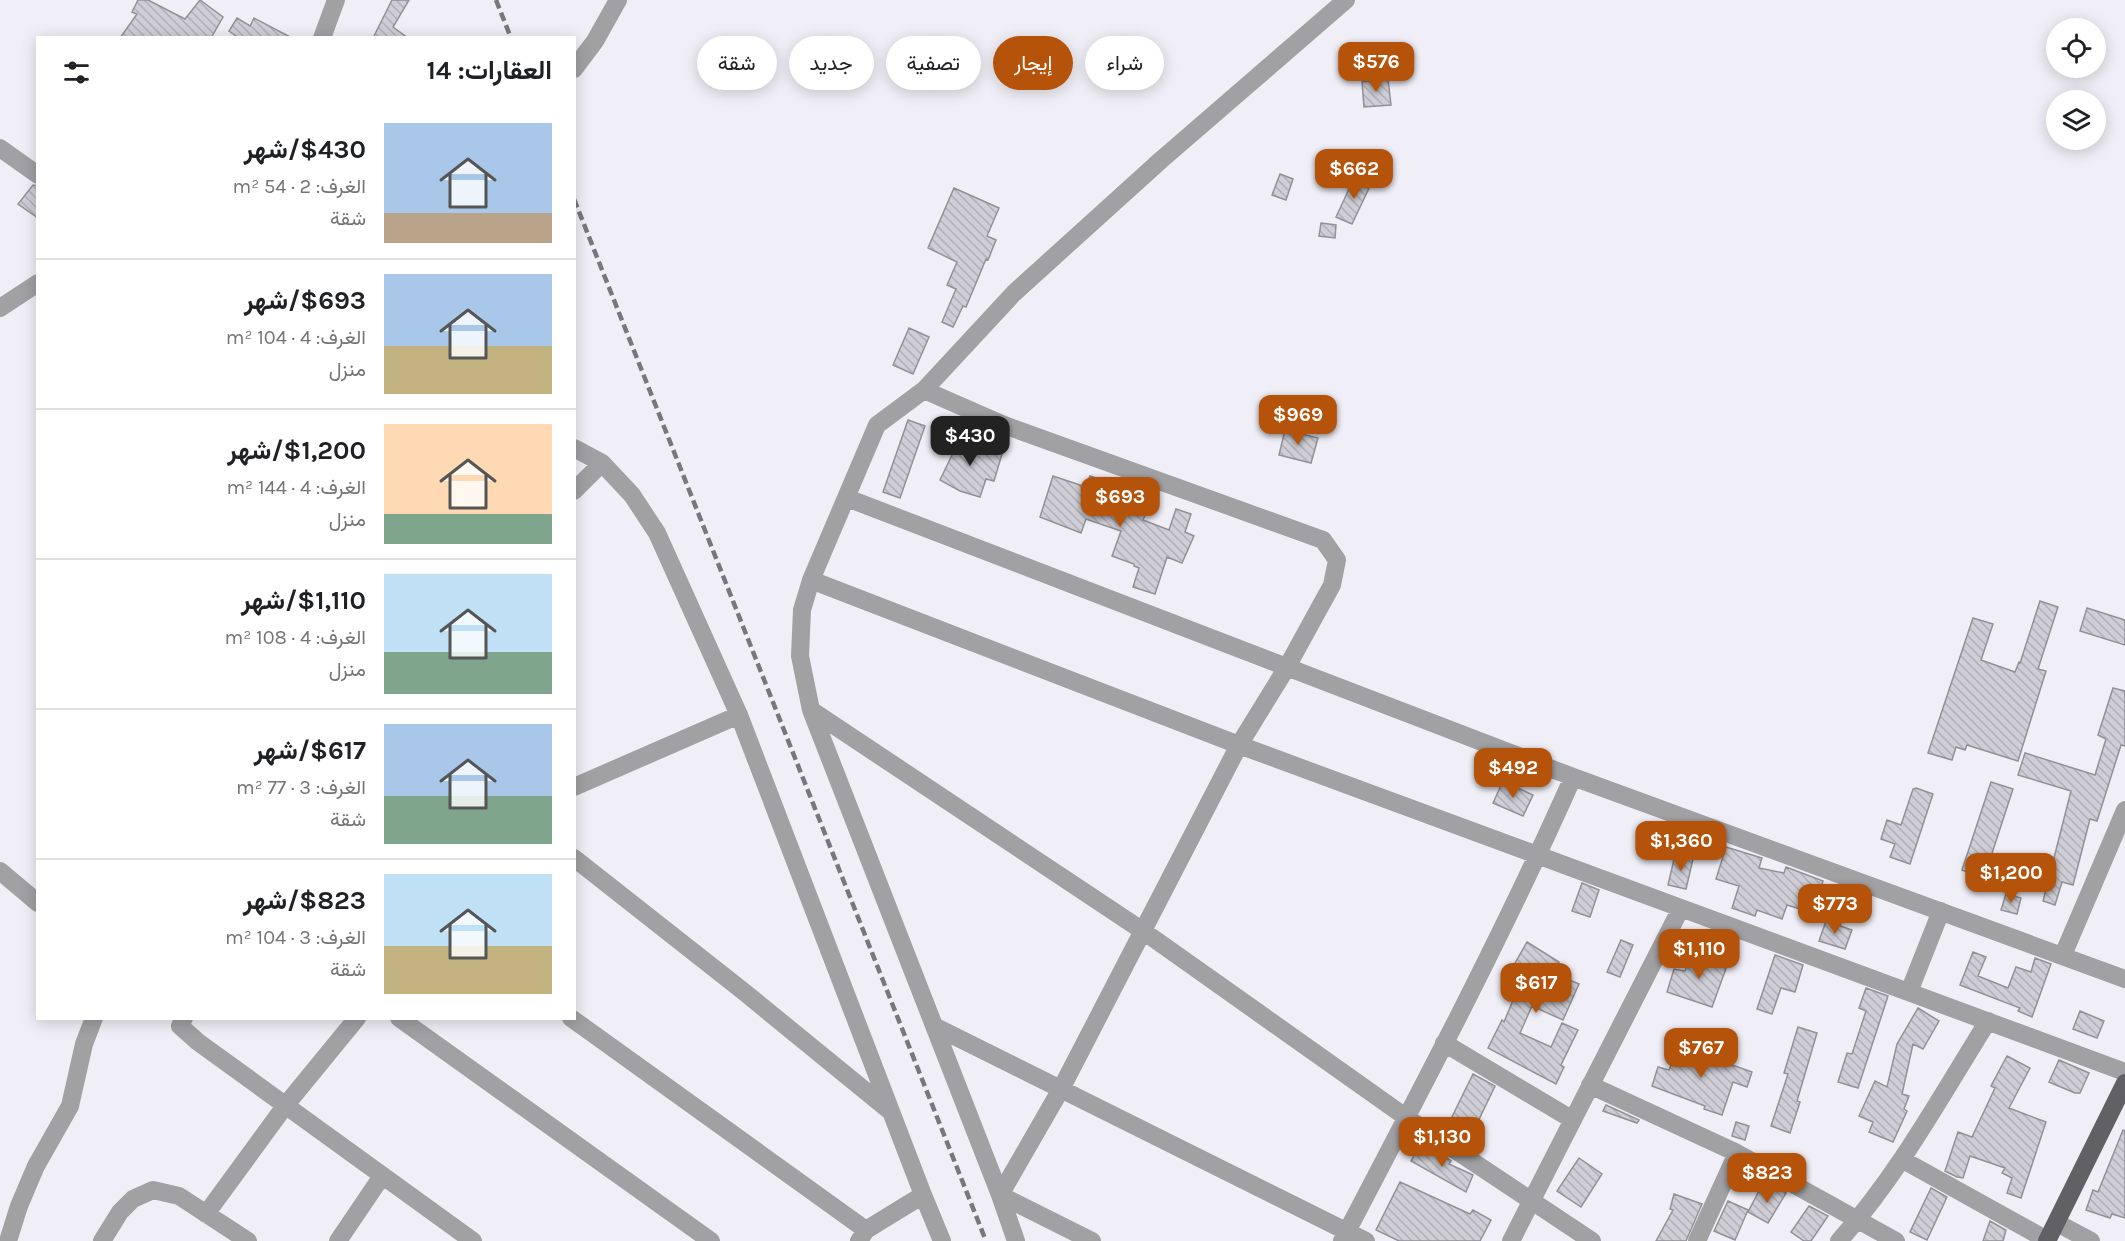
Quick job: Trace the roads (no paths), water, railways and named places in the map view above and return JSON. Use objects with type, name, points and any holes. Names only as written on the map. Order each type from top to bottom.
[{"type":"main road","points":[[2047,1241],[2125,1083]]},
{"type":"street","points":[[323,36],[336,0]]},
{"type":"street","points":[[576,66],[595,41],[618,0]]},
{"type":"street","points":[[1016,1241],[811,710],[800,656],[802,610],[811,580],[878,425],[924,390],[1023,285],[1161,160],[1346,0]]},
{"type":"street","points":[[0,148],[36,174]]},
{"type":"street","points":[[0,308],[36,284]]},
{"type":"street","points":[[924,390],[1004,425],[1323,540],[1337,560],[1332,585],[1287,667],[1239,745],[1061,1089],[1000,1196]]},
{"type":"street","points":[[576,449],[602,463],[632,495],[657,533],[739,716],[942,1241]]},
{"type":"street","points":[[576,489],[602,463]]},
{"type":"street","points":[[847,498],[1573,777],[2063,955],[2125,980]]},
{"type":"street","points":[[811,580],[1239,745],[2125,1072]]},
{"type":"street","points":[[811,710],[1143,931],[1407,1118],[1592,1241]]},
{"type":"street","points":[[576,786],[739,716]]},
{"type":"street","points":[[1344,1236],[1407,1118],[1539,855],[1573,777]]},
{"type":"street","points":[[2063,955],[2125,810]]},
{"type":"street","points":[[576,860],[891,1112]]},
{"type":"street","points":[[0,871],[36,901]]},
{"type":"street","points":[[1512,1241],[1681,908]]},
{"type":"street","points":[[1909,992],[1941,911]]},
{"type":"street","points":[[8,1241],[19,1206],[36,1166],[70,1106],[84,1044],[93,1020]]},
{"type":"street","points":[[206,1214],[285,1106],[355,1020]]},
{"type":"street","points":[[402,1020],[711,1241]]},
{"type":"street","points":[[574,1020],[863,1236],[923,1195]]},
{"type":"street","points":[[179,1021],[198,1042],[473,1241]]},
{"type":"street","points":[[1839,1241],[1858,1220],[1903,1160],[1988,1021]]},
{"type":"street","points":[[934,1026],[1061,1089],[1344,1236],[1366,1241]]},
{"type":"street","points":[[1444,1043],[1573,1120]]},
{"type":"street","points":[[1590,1085],[1737,1153],[1896,1241]]},
{"type":"street","points":[[1697,1241],[1737,1153]]},
{"type":"street","points":[[1903,1160],[2047,1241]]},
{"type":"street","points":[[338,1241],[382,1176]]},
{"type":"street","points":[[102,1241],[120,1212],[133,1199],[153,1190],[179,1196],[248,1241]]},
{"type":"street","points":[[1000,1196],[1092,1241]]},
{"type":"street","points":[[2057,1223],[2091,1241]]},
{"type":"railway","points":[[496,0],[510,36]]},
{"type":"railway","points":[[576,204],[986,1241]]}]
